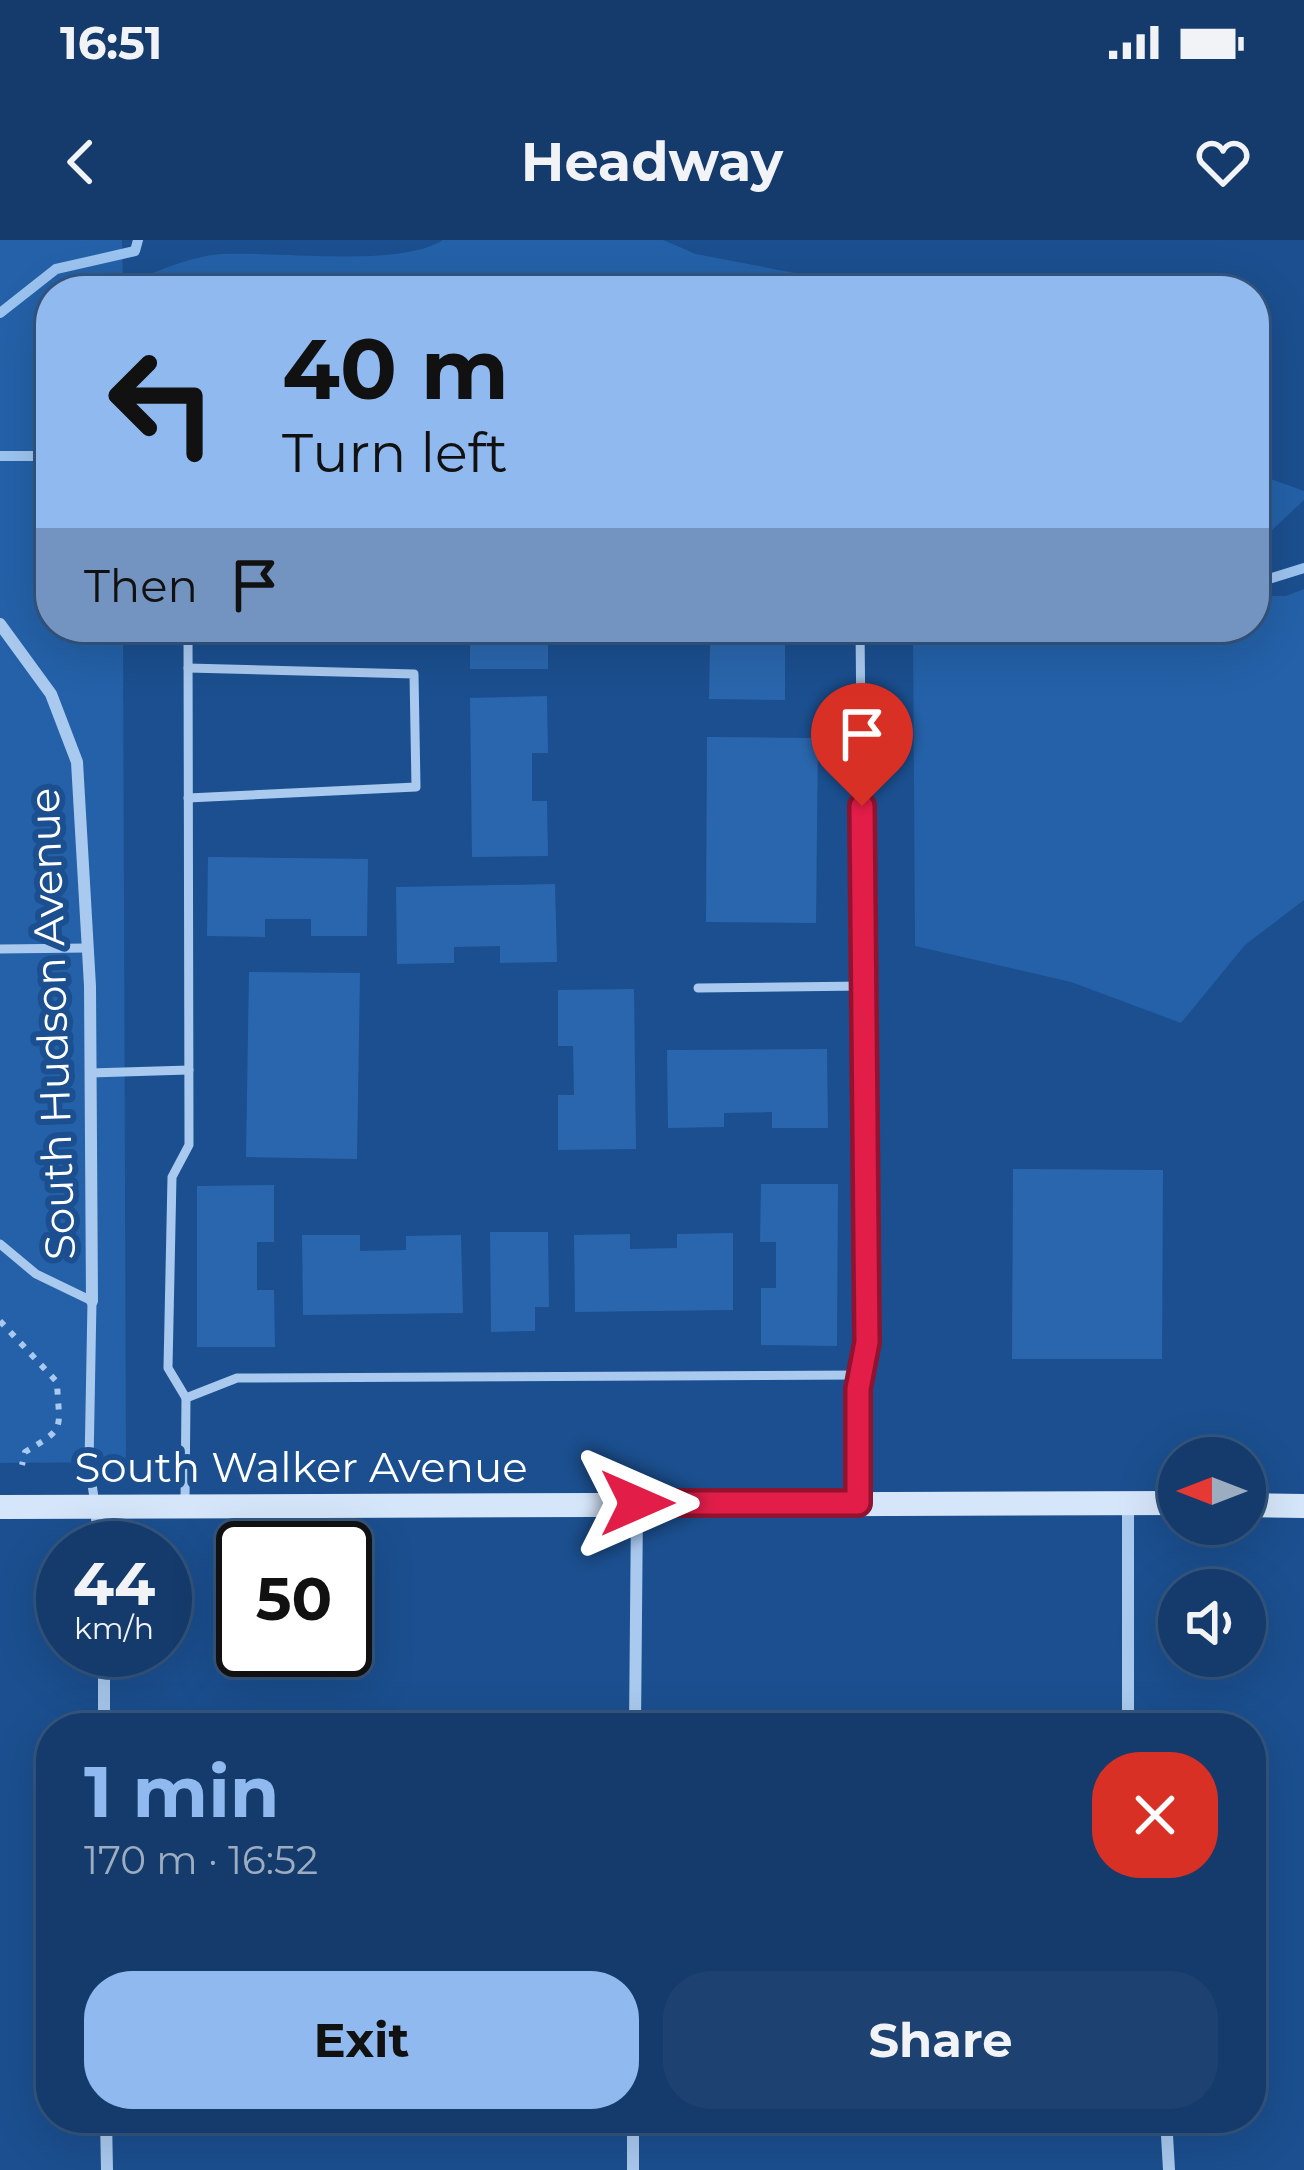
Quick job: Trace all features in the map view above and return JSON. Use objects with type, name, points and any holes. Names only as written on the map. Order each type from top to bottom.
[{"type":"main road","name":"South Walker Avenue","points":[[0,1507],[1158,1503]]},
{"type":"main road","points":[[1266,1505],[1304,1506]]},
{"type":"street","name":"South Hudson Avenue","points":[[0,624],[51,694],[77,762],[88,948],[92,1301]]},
{"type":"street","points":[[1128,1502],[1128,1713]]},
{"type":"street","points":[[635,1713],[637,1503]]},
{"type":"street","points":[[96,1508],[97,1521]]},
{"type":"street","points":[[104,1677],[104,1713]]},
{"type":"street","points":[[106,2133],[107,2170]]},
{"type":"street","points":[[633,2133],[633,2170]]},
{"type":"street","points":[[1167,2133],[1169,2170]]},
{"type":"lane","points":[[185,1507],[186,1398],[168,1368],[172,1178],[189,1145],[188,642]]},
{"type":"lane","points":[[858,1503],[861,1376],[867,1342],[860,642]]},
{"type":"lane","points":[[188,668],[414,674],[416,787],[188,797]]},
{"type":"lane","points":[[0,949],[88,948]]},
{"type":"lane","points":[[698,988],[864,986]]},
{"type":"lane","points":[[90,1072],[189,1070]]},
{"type":"lane","points":[[0,1244],[36,1274],[92,1301],[89,1465],[96,1508]]},
{"type":"lane","points":[[186,1398],[237,1378],[861,1376]]},
{"type":"path","points":[[0,1321],[57,1382],[55,1436],[25,1452],[22,1465]]},
{"type":"shaded area","points":[[0,240],[122,240],[123,276],[36,276],[36,642],[123,642],[126,1462],[0,1463]]},
{"type":"shaded area","points":[[443,240],[663,240],[696,254],[810,276],[145,276],[209,255],[368,256],[423,249]]},
{"type":"shaded area","points":[[1269,478],[1304,491],[1304,500],[1271,531]]},
{"type":"shaded area","points":[[1304,589],[1304,900],[1245,945],[1181,1023],[1071,982],[915,946],[913,642],[1269,642],[1269,596]]},
{"type":"building","points":[[470,642],[548,642],[548,669],[470,669]]},
{"type":"building","points":[[785,642],[785,700],[709,699],[710,644]]},
{"type":"building","points":[[547,696],[548,753],[532,753],[532,801],[547,801],[548,856],[472,857],[470,698]]},
{"type":"building","points":[[707,737],[818,738],[816,923],[706,922]]},
{"type":"building","points":[[208,857],[368,859],[367,936],[311,936],[311,919],[265,919],[265,937],[207,936]]},
{"type":"building","points":[[555,884],[557,962],[500,963],[500,946],[454,947],[454,963],[397,964],[396,887]]},
{"type":"building","points":[[249,972],[360,973],[357,1159],[246,1157]]},
{"type":"building","points":[[634,989],[636,1149],[558,1150],[558,1095],[574,1095],[573,1046],[558,1046],[558,990]]},
{"type":"building","points":[[827,1049],[828,1128],[772,1128],[772,1112],[724,1113],[724,1127],[668,1128],[667,1050]]},
{"type":"building","points":[[1013,1169],[1163,1170],[1162,1359],[1012,1359]]},
{"type":"building","points":[[761,1184],[838,1184],[837,1346],[761,1345],[761,1288],[776,1288],[776,1242],[760,1242]]},
{"type":"building","points":[[274,1185],[274,1242],[257,1242],[257,1290],[274,1290],[275,1347],[197,1347],[197,1186]]},
{"type":"building","points":[[490,1232],[548,1232],[549,1307],[535,1307],[535,1331],[491,1332]]},
{"type":"building","points":[[733,1233],[733,1310],[575,1312],[574,1235],[630,1234],[630,1249],[677,1248],[677,1234]]},
{"type":"building","points":[[302,1235],[360,1235],[360,1251],[406,1250],[406,1236],[461,1235],[463,1313],[303,1315]]},
{"type":"waterway","points":[[47,276],[56,269],[135,251],[138,240]]},
{"type":"waterway","points":[[0,313],[36,285]]},
{"type":"waterway","points":[[0,456],[36,456]]},
{"type":"waterway","points":[[1269,577],[1304,568]]},
{"type":"route","points":[[637,1503],[858,1503],[858,1389],[867,1342],[862,806]]}]
